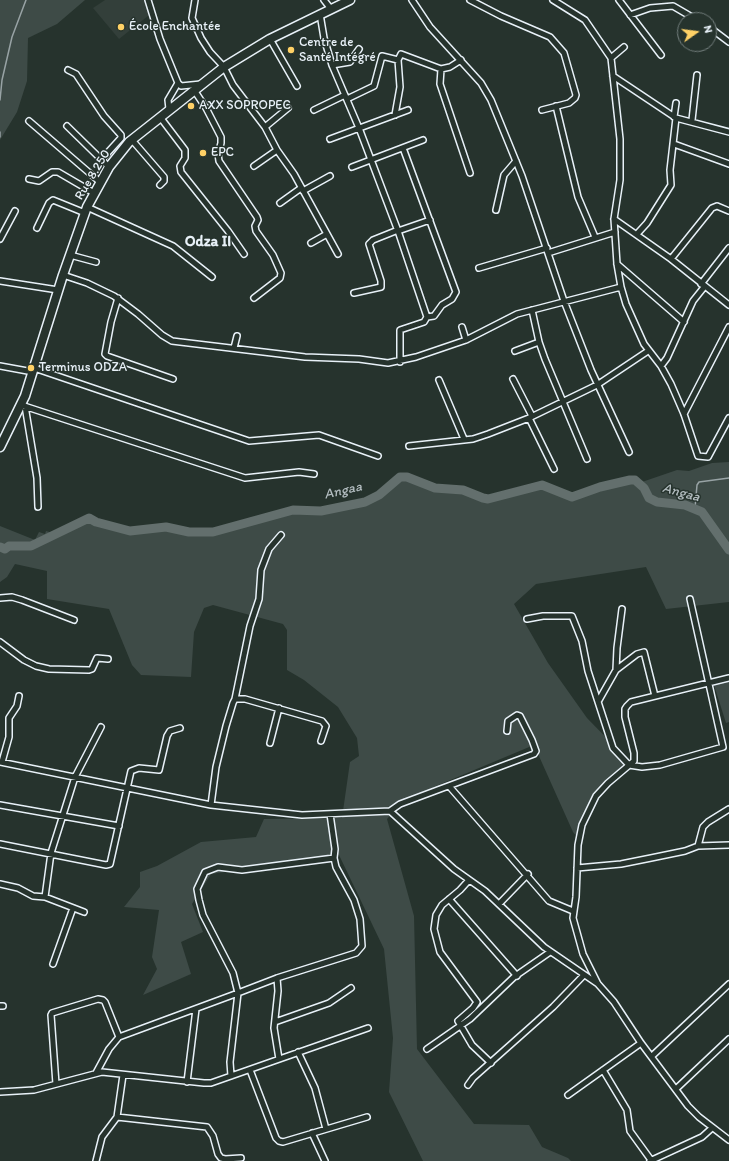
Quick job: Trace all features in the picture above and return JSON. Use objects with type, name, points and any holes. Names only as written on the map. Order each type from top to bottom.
[{"type":"highway","name":"Rue 8.250","points":[[0,447],[23,406],[58,290],[86,210],[109,167],[132,140],[224,67],[270,39],[350,0]]},
{"type":"street","points":[[148,0],[160,39],[178,83],[181,86],[201,84]]},
{"type":"street","points":[[195,0],[192,18],[210,52],[224,67],[233,84],[265,127],[338,254]]},
{"type":"street","points":[[324,0],[331,9]]},
{"type":"street","points":[[412,0],[430,27],[481,83],[491,100],[516,161],[564,301],[597,385],[629,452]]},
{"type":"street","points":[[470,0],[501,16],[550,37],[564,53],[576,95],[573,101],[542,110]]},
{"type":"street","points":[[554,0],[585,20],[612,58],[620,139],[620,180],[614,219],[617,264],[621,287],[648,351],[661,366],[684,414],[697,454],[700,458],[708,457],[729,418]]},
{"type":"street","points":[[619,0],[661,55]]},
{"type":"street","points":[[630,15],[650,8],[673,6],[683,12]]},
{"type":"street","points":[[320,14],[324,38],[332,65],[359,128],[398,230],[427,317]]},
{"type":"street","points":[[717,33],[729,42]]},
{"type":"street","points":[[270,39],[297,86]]},
{"type":"street","points":[[612,58],[624,47]]},
{"type":"street","points":[[332,65],[350,62],[359,49]]},
{"type":"street","points":[[394,115],[400,88],[398,60],[403,54],[412,60],[441,69],[450,67],[461,60]]},
{"type":"street","points":[[314,110],[374,86],[382,56],[398,60]]},
{"type":"street","points":[[441,69],[440,84],[470,173]]},
{"type":"street","points":[[68,70],[76,74],[104,116],[121,135],[121,138],[101,160]]},
{"type":"street","points":[[692,120],[697,75]]},
{"type":"street","points":[[613,76],[675,117],[692,120],[729,132]]},
{"type":"street","points":[[170,109],[167,103],[178,83]]},
{"type":"street","points":[[194,90],[206,108],[221,137],[218,154],[219,160],[257,217],[258,220],[255,226],[256,231],[273,255],[281,273],[280,278],[254,298]]},
{"type":"street","points":[[637,234],[671,185],[670,170],[674,144],[676,103]]},
{"type":"street","points":[[556,106],[578,197],[595,237]]},
{"type":"street","points":[[265,127],[288,108]]},
{"type":"street","points":[[330,139],[408,110]]},
{"type":"street","points":[[160,117],[185,150],[185,158],[180,166],[181,172],[228,231],[244,254]]},
{"type":"street","points":[[29,121],[100,182]]},
{"type":"street","points":[[66,126],[109,167]]},
{"type":"street","points":[[132,140],[164,177],[164,181],[160,185]]},
{"type":"street","points":[[352,167],[423,140]]},
{"type":"street","points":[[674,144],[729,164]]},
{"type":"street","points":[[400,362],[400,330],[424,322],[427,317],[434,316],[442,305],[452,299],[456,292],[403,148]]},
{"type":"street","points":[[254,166],[278,150]]},
{"type":"street","points":[[496,210],[504,175],[516,161]]},
{"type":"street","points":[[29,179],[39,181],[52,172],[58,172],[94,193]]},
{"type":"street","points":[[280,203],[330,176]]},
{"type":"street","points":[[37,228],[48,203],[53,200],[86,210],[173,246],[212,277]]},
{"type":"street","points":[[671,259],[712,208],[717,206],[729,210]]},
{"type":"street","points":[[0,239],[15,211]]},
{"type":"street","points":[[614,219],[671,259],[729,305]]},
{"type":"street","points":[[354,293],[381,287],[381,281],[369,244],[373,240],[430,220]]},
{"type":"street","points":[[479,268],[548,251],[615,232]]},
{"type":"street","points":[[311,243],[327,234]]},
{"type":"street","points":[[661,366],[667,358],[693,301],[729,248]]},
{"type":"street","points":[[70,255],[96,262]]},
{"type":"street","points":[[617,264],[684,322]]},
{"type":"street","points":[[63,275],[87,283],[118,298],[169,340],[305,357],[359,359],[388,363],[400,362],[466,340],[517,314],[621,287]]},
{"type":"street","points":[[0,281],[58,290]]},
{"type":"street","points":[[118,298],[111,322],[106,354],[107,356],[173,379]]},
{"type":"street","points":[[532,310],[539,342],[587,459]]},
{"type":"street","points":[[684,414],[729,327]]},
{"type":"street","points":[[462,328],[466,340]]},
{"type":"street","points":[[234,348],[237,336]]},
{"type":"street","points":[[515,351],[539,342]]},
{"type":"street","points":[[409,446],[479,438],[530,417],[597,385],[648,351]]},
{"type":"street","points":[[0,366],[33,370],[249,441],[320,435],[378,456]]},
{"type":"street","points":[[439,380],[464,439]]},
{"type":"street","points":[[513,380],[554,469]]},
{"type":"street","points":[[38,507],[37,478],[23,406],[245,478],[299,472],[314,474]]},
{"type":"street","points":[[211,805],[216,767],[232,703],[235,699],[250,626],[259,599],[261,570],[269,549],[281,536]]},
{"type":"street","points":[[0,598],[12,597],[74,620]]},
{"type":"street","points":[[527,619],[542,616],[572,616],[582,642],[588,671],[599,700],[613,748],[629,765],[642,767],[660,765],[723,747],[690,599]]},
{"type":"street","points":[[616,670],[622,609]]},
{"type":"street","points":[[0,642],[24,660],[36,666],[49,669],[66,671],[89,670],[92,669],[97,658],[108,658]]},
{"type":"street","points":[[599,700],[616,670],[637,654],[644,652],[655,696]]},
{"type":"street","points":[[729,678],[630,702],[625,710],[635,758],[634,761],[596,796],[582,825],[578,845],[573,911],[575,927],[583,954],[598,984],[614,1002],[641,1043],[677,1088],[688,1106],[712,1128],[729,1140]]},
{"type":"street","points":[[18,696],[17,706],[9,718],[9,737],[1,762],[211,805],[302,815],[390,811],[400,804],[534,754],[536,751],[532,740],[520,716],[517,715],[508,721],[507,731]]},
{"type":"street","points":[[235,699],[245,699],[322,721],[326,726],[321,741]]},
{"type":"street","points":[[270,743],[279,708]]},
{"type":"street","points":[[45,897],[51,854],[76,777],[101,727]]},
{"type":"street","points":[[0,844],[109,865],[119,826],[129,776],[135,769],[159,770],[167,736],[170,731],[180,728]]},
{"type":"street","points":[[449,786],[549,901],[573,911]]},
{"type":"street","points":[[0,805],[119,826]]},
{"type":"street","points":[[698,846],[703,827],[708,822],[729,809]]},
{"type":"street","points":[[390,811],[454,869],[499,904],[550,952],[583,976],[598,984]]},
{"type":"street","points":[[96,1073],[108,1049],[119,1036],[277,978],[356,953],[362,946],[360,919],[356,906],[336,867],[330,814]]},
{"type":"street","points":[[577,868],[621,864],[685,851],[698,846],[729,845]]},
{"type":"street","points":[[231,1076],[230,1062],[238,993],[233,973],[203,915],[197,889],[205,872],[218,867],[242,870],[334,858]]},
{"type":"street","points":[[499,904],[527,874]]},
{"type":"street","points":[[469,880],[460,890],[449,898],[436,915],[434,928],[440,952],[476,1002],[473,1008],[458,1021],[472,1046],[491,1063]]},
{"type":"street","points":[[0,884],[18,888],[37,897],[45,897],[84,912]]},
{"type":"street","points":[[449,898],[517,976]]},
{"type":"street","points":[[53,964],[74,908]]},
{"type":"street","points":[[427,1049],[461,1026],[517,976],[550,952]]},
{"type":"street","points":[[468,1084],[553,1007],[583,976]]},
{"type":"street","points":[[277,978],[278,991],[275,1022],[276,1045],[280,1059]]},
{"type":"street","points":[[652,1056],[729,984]]},
{"type":"street","points":[[275,1022],[329,1003],[351,988]]},
{"type":"street","points":[[56,1084],[52,1013],[98,999],[103,1000],[106,1002],[119,1036]]},
{"type":"street","points":[[187,1082],[196,1009]]},
{"type":"street","points":[[0,1092],[34,1090],[96,1073],[211,1083],[368,1028]]},
{"type":"street","points":[[677,1088],[729,1039]]},
{"type":"street","points":[[568,1094],[641,1043]]},
{"type":"street","points":[[298,1052],[315,1088],[326,1130]]},
{"type":"street","points":[[250,1070],[276,1138],[283,1142],[367,1117]]},
{"type":"street","points":[[603,1070],[627,1110],[630,1131],[650,1161],[702,1137],[712,1128]]},
{"type":"street","points":[[96,1161],[102,1137],[117,1117],[123,1075]]},
{"type":"street","points":[[117,1117],[207,1127],[214,1136],[218,1154],[221,1158],[241,1158]]},
{"type":"street","points":[[312,1134],[326,1161]]},
{"type":"shaded area","points":[[0,0],[85,0],[57,24],[28,38],[27,81],[17,112],[0,140]]},
{"type":"shaded area","name":"École Enchantée","points":[[105,0],[145,0],[149,10],[148,16],[119,39],[93,8]]},
{"type":"shaded area","points":[[729,462],[729,602],[666,609],[646,567],[536,584],[514,604],[548,663],[587,718],[628,760],[595,792],[585,812],[577,837],[573,832],[534,745],[405,799],[387,819],[414,916],[417,1049],[474,1124],[529,1125],[542,1147],[568,1158],[571,1161],[423,1161],[389,1092],[393,1038],[384,949],[339,855],[211,874],[192,904],[203,932],[181,942],[191,974],[143,995],[157,969],[152,957],[159,910],[124,907],[140,887],[140,872],[157,866],[201,842],[256,837],[264,819],[342,818],[350,762],[359,756],[357,738],[338,707],[304,680],[287,670],[287,630],[283,624],[213,605],[204,608],[194,632],[191,677],[141,675],[132,665],[109,609],[47,599],[47,571],[15,564],[7,577],[0,582],[0,526],[35,540],[39,532],[45,534],[46,531],[53,533],[89,518],[96,522],[130,531],[166,527],[189,532],[213,532],[293,510],[321,511],[365,502],[379,495],[400,477],[407,477],[435,488],[463,490],[483,498],[495,497],[542,485],[572,497],[600,487],[630,480],[639,483],[677,470],[689,471],[712,463]]},
{"type":"shaded area","points":[[729,681],[729,722],[726,723],[714,685]]},
{"type":"waterway","points":[[0,100],[2,80],[12,37],[26,0]]},
{"type":"waterway","points":[[0,132],[0,137]]},
{"type":"waterway","name":"Angaa","points":[[0,547],[5,549],[9,546],[31,546],[89,518],[96,522],[130,531],[166,527],[189,532],[213,532],[293,510],[321,511],[365,502],[379,495],[400,477],[407,477],[435,488],[463,490],[488,499],[542,485],[572,497],[600,487],[635,480],[644,488],[649,498],[657,502],[685,505],[702,512],[729,550]]},
{"type":"waterway","points":[[695,508],[697,485],[699,482],[729,478]]},
{"type":"place","name":"École Enchantée","points":[[121,27]]},
{"type":"place","name":"Centre de Santé Intégré","points":[[291,50]]},
{"type":"place","name":"AXX SOPROPEC","points":[[191,106]]},
{"type":"place","name":"EPC","points":[[203,153]]},
{"type":"place","name":"Terminus ODZA","points":[[31,368]]},
{"type":"district","name":"Odza II","points":[[208,242]]}]
